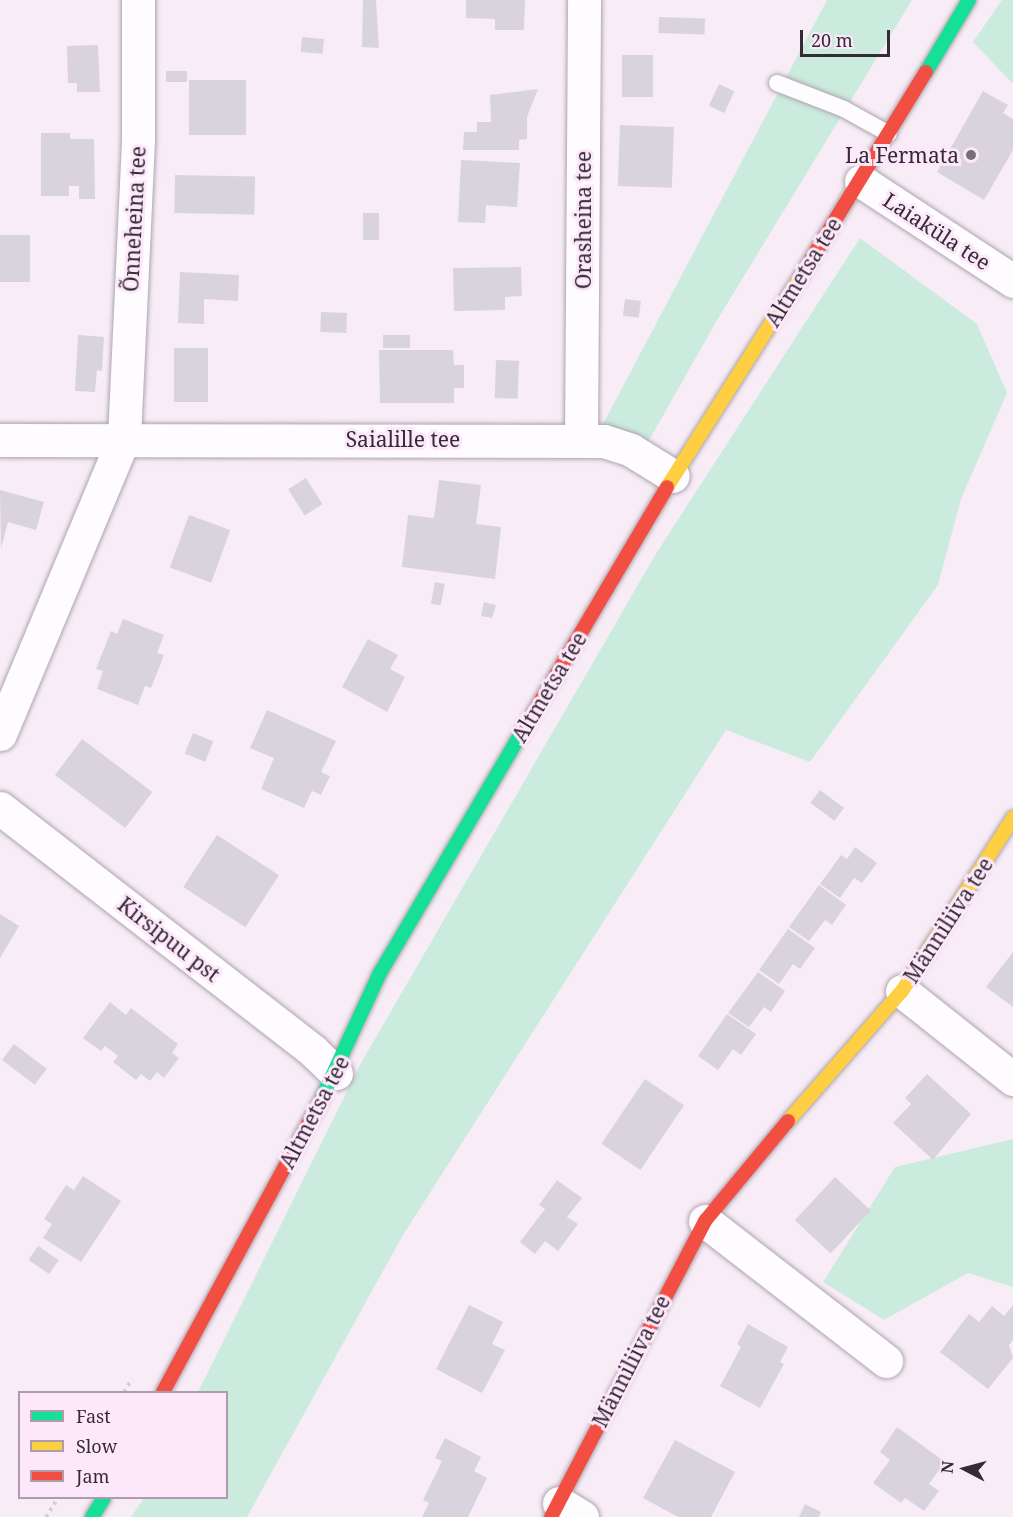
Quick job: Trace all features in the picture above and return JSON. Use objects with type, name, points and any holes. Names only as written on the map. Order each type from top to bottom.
[{"type":"street","name":"Õnneheina tee","points":[[124,438],[138,140],[138,0]]},
{"type":"street","name":"Orasheina tee","points":[[581,440],[584,0]]},
{"type":"street","name":"Altmetsa tee","points":[[164,1391],[336,1073],[380,974],[673,476],[861,180],[969,0]]},
{"type":"street","name":"Laiaküla tee","points":[[861,180],[1013,281]]},
{"type":"street","name":"Saialille tee","points":[[0,440],[124,438],[604,441],[631,450],[673,476]]},
{"type":"street","points":[[0,734],[124,438]]},
{"type":"street","name":"Kirsipuu pst","points":[[0,808],[313,1051],[336,1073]]},
{"type":"street","name":"Männiliiva tee","points":[[564,1512],[705,1221],[723,1195],[902,991],[1013,818]]},
{"type":"street","name":"Männiliiva tee","points":[[902,991],[1013,1079]]},
{"type":"street","points":[[705,1221],[886,1360]]},
{"type":"street","points":[[92,1517],[103,1499]]},
{"type":"lane","points":[[777,83],[844,109],[889,134]]},
{"type":"path","points":[[46,1517],[57,1499]]},
{"type":"green space","points":[[827,0],[912,0],[716,322],[647,444],[602,426]]},
{"type":"green space","points":[[1002,0],[1013,0],[1013,84],[973,42]]},
{"type":"green space","points":[[860,238],[977,324],[1007,393],[961,499],[938,585],[810,762],[726,730],[403,1235],[247,1517],[131,1517],[143,1499],[228,1499],[228,1391],[198,1391],[361,1063],[657,552]]},
{"type":"green space","points":[[1013,1139],[1013,1287],[968,1273],[884,1320],[823,1282],[895,1167]]},
{"type":"building","points":[[363,0],[376,0],[379,48],[362,47]]},
{"type":"building","points":[[466,0],[525,0],[524,30],[495,30],[495,19],[466,18]]},
{"type":"building","points":[[659,17],[705,19],[704,35],[658,33]]},
{"type":"building","points":[[302,37],[324,39],[323,54],[301,52]]},
{"type":"building","points":[[98,45],[100,92],[77,92],[77,83],[68,83],[67,46]]},
{"type":"building","points":[[622,55],[653,55],[653,97],[622,97]]},
{"type":"building","points":[[166,71],[187,71],[187,82],[166,82]]},
{"type":"building","points":[[189,80],[246,80],[246,135],[189,135]]},
{"type":"building","points":[[719,84],[734,91],[724,113],[709,106]]},
{"type":"building","points":[[538,89],[527,117],[527,139],[519,140],[519,150],[463,150],[464,132],[477,132],[477,122],[491,122],[490,95]]},
{"type":"building","points":[[983,91],[1008,105],[1003,113],[1013,119],[1013,150],[984,200],[937,172]]},
{"type":"building","points":[[620,125],[674,127],[672,188],[618,186]]},
{"type":"building","points":[[41,133],[70,133],[70,139],[94,139],[95,199],[79,199],[79,186],[69,186],[69,196],[41,196]]},
{"type":"building","points":[[461,160],[520,163],[517,207],[486,205],[485,223],[458,222]]},
{"type":"building","points":[[175,175],[255,176],[254,214],[174,213]]},
{"type":"building","points":[[363,213],[379,213],[379,240],[363,240]]},
{"type":"building","points":[[0,235],[30,235],[30,282],[0,282]]},
{"type":"building","points":[[521,267],[522,296],[505,297],[505,310],[454,311],[453,268]]},
{"type":"building","points":[[180,272],[239,275],[238,301],[204,299],[204,324],[178,323]]},
{"type":"building","points":[[625,299],[641,301],[639,318],[623,316]]},
{"type":"building","points":[[321,312],[347,313],[346,333],[320,332]]},
{"type":"building","points":[[78,335],[104,337],[102,371],[97,370],[95,392],[75,391]]},
{"type":"building","points":[[383,335],[410,335],[410,348],[383,348]]},
{"type":"building","points":[[174,348],[208,348],[208,402],[174,402]]},
{"type":"building","points":[[379,350],[453,350],[454,365],[464,365],[464,388],[454,388],[454,403],[380,403]]},
{"type":"building","points":[[496,360],[519,361],[518,399],[495,398]]},
{"type":"building","points":[[306,478],[322,504],[305,515],[288,489]]},
{"type":"building","points":[[439,480],[481,485],[476,524],[501,527],[495,579],[402,567],[408,515],[434,518]]},
{"type":"building","points":[[0,490],[44,502],[36,530],[8,522],[1,549]]},
{"type":"building","points":[[189,515],[230,530],[211,583],[170,568]]},
{"type":"building","points":[[435,582],[445,584],[441,606],[431,604]]},
{"type":"building","points":[[484,602],[496,605],[492,618],[481,616]]},
{"type":"building","points":[[123,619],[164,635],[157,653],[164,655],[151,688],[145,686],[138,705],[97,689],[103,671],[96,669],[111,631],[117,634]]},
{"type":"building","points":[[368,639],[398,655],[390,669],[405,677],[387,712],[342,687]]},
{"type":"building","points":[[267,710],[336,741],[321,772],[330,776],[321,795],[312,791],[304,808],[261,789],[274,758],[250,748]]},
{"type":"building","points":[[193,733],[213,741],[205,762],[185,753]]},
{"type":"building","points":[[82,739],[152,792],[125,828],[55,775]]},
{"type":"building","points":[[820,790],[844,808],[834,821],[810,803]]},
{"type":"building","points":[[217,835],[279,875],[245,927],[183,887]]},
{"type":"building","points":[[855,847],[877,863],[862,883],[854,878],[840,898],[820,884],[841,855],[847,859]]},
{"type":"building","points":[[819,885],[846,905],[832,925],[825,920],[809,941],[789,927]]},
{"type":"building","points":[[0,914],[19,926],[0,958]]},
{"type":"building","points":[[788,929],[815,948],[800,969],[793,964],[779,984],[759,970]]},
{"type":"building","points":[[1013,952],[1013,1007],[986,987]]},
{"type":"building","points":[[758,972],[785,991],[771,1012],[764,1007],[749,1027],[728,1013]]},
{"type":"building","points":[[110,1002],[126,1015],[131,1008],[178,1044],[172,1053],[179,1058],[164,1078],[157,1072],[150,1081],[141,1074],[136,1080],[113,1062],[118,1056],[105,1046],[101,1051],[83,1038]]},
{"type":"building","points":[[727,1014],[756,1034],[741,1055],[733,1049],[718,1070],[698,1056]]},
{"type":"building","points":[[14,1044],[47,1069],[35,1085],[2,1060]]},
{"type":"building","points":[[927,1074],[971,1114],[933,1160],[893,1123],[911,1104],[905,1098]]},
{"type":"building","points":[[645,1079],[684,1105],[640,1170],[601,1144]]},
{"type":"building","points":[[83,1176],[121,1201],[81,1262],[43,1238],[52,1224],[44,1219],[66,1185],[74,1190]]},
{"type":"building","points":[[835,1177],[871,1210],[831,1254],[795,1220]]},
{"type":"building","points":[[557,1180],[582,1198],[567,1217],[578,1224],[558,1251],[545,1241],[535,1254],[520,1242],[545,1209],[539,1205]]},
{"type":"building","points":[[38,1246],[59,1260],[49,1274],[28,1260]]},
{"type":"building","points":[[469,1305],[503,1322],[492,1344],[505,1350],[482,1393],[436,1369]]},
{"type":"building","points":[[1013,1305],[1013,1340],[1009,1345],[1013,1358],[988,1389],[940,1352],[969,1314],[979,1322],[992,1306],[1004,1316]]},
{"type":"building","points":[[748,1324],[788,1347],[780,1362],[784,1364],[760,1408],[720,1386],[741,1347],[737,1344]]},
{"type":"building","points":[[897,1427],[945,1462],[929,1484],[939,1491],[924,1511],[905,1498],[901,1503],[873,1483],[890,1460],[880,1452]]},
{"type":"building","points":[[445,1438],[481,1457],[474,1471],[487,1478],[468,1517],[422,1517],[429,1503],[423,1500],[442,1461],[435,1458]]},
{"type":"building","points":[[675,1440],[735,1472],[711,1517],[678,1517],[643,1498]]},
{"type":"building","points":[[805,1504],[821,1512],[819,1517],[799,1517]]},
{"type":"traffic: fast","points":[[926,72],[969,0]]},
{"type":"traffic: fast","points":[[320,1102],[380,973],[524,729]]},
{"type":"traffic: fast","points":[[92,1517],[103,1499]]},
{"type":"traffic: slow","points":[[667,487],[802,274]]},
{"type":"traffic: slow","points":[[788,1121],[902,991],[1013,818]]},
{"type":"traffic: jam","points":[[802,274],[926,72]]},
{"type":"traffic: jam","points":[[524,729],[667,487]]},
{"type":"traffic: jam","points":[[164,1391],[320,1102]]},
{"type":"traffic: jam","points":[[551,1517],[705,1221],[788,1121]]},
{"type":"place","name":"La Fermata","points":[[971,155]]}]
